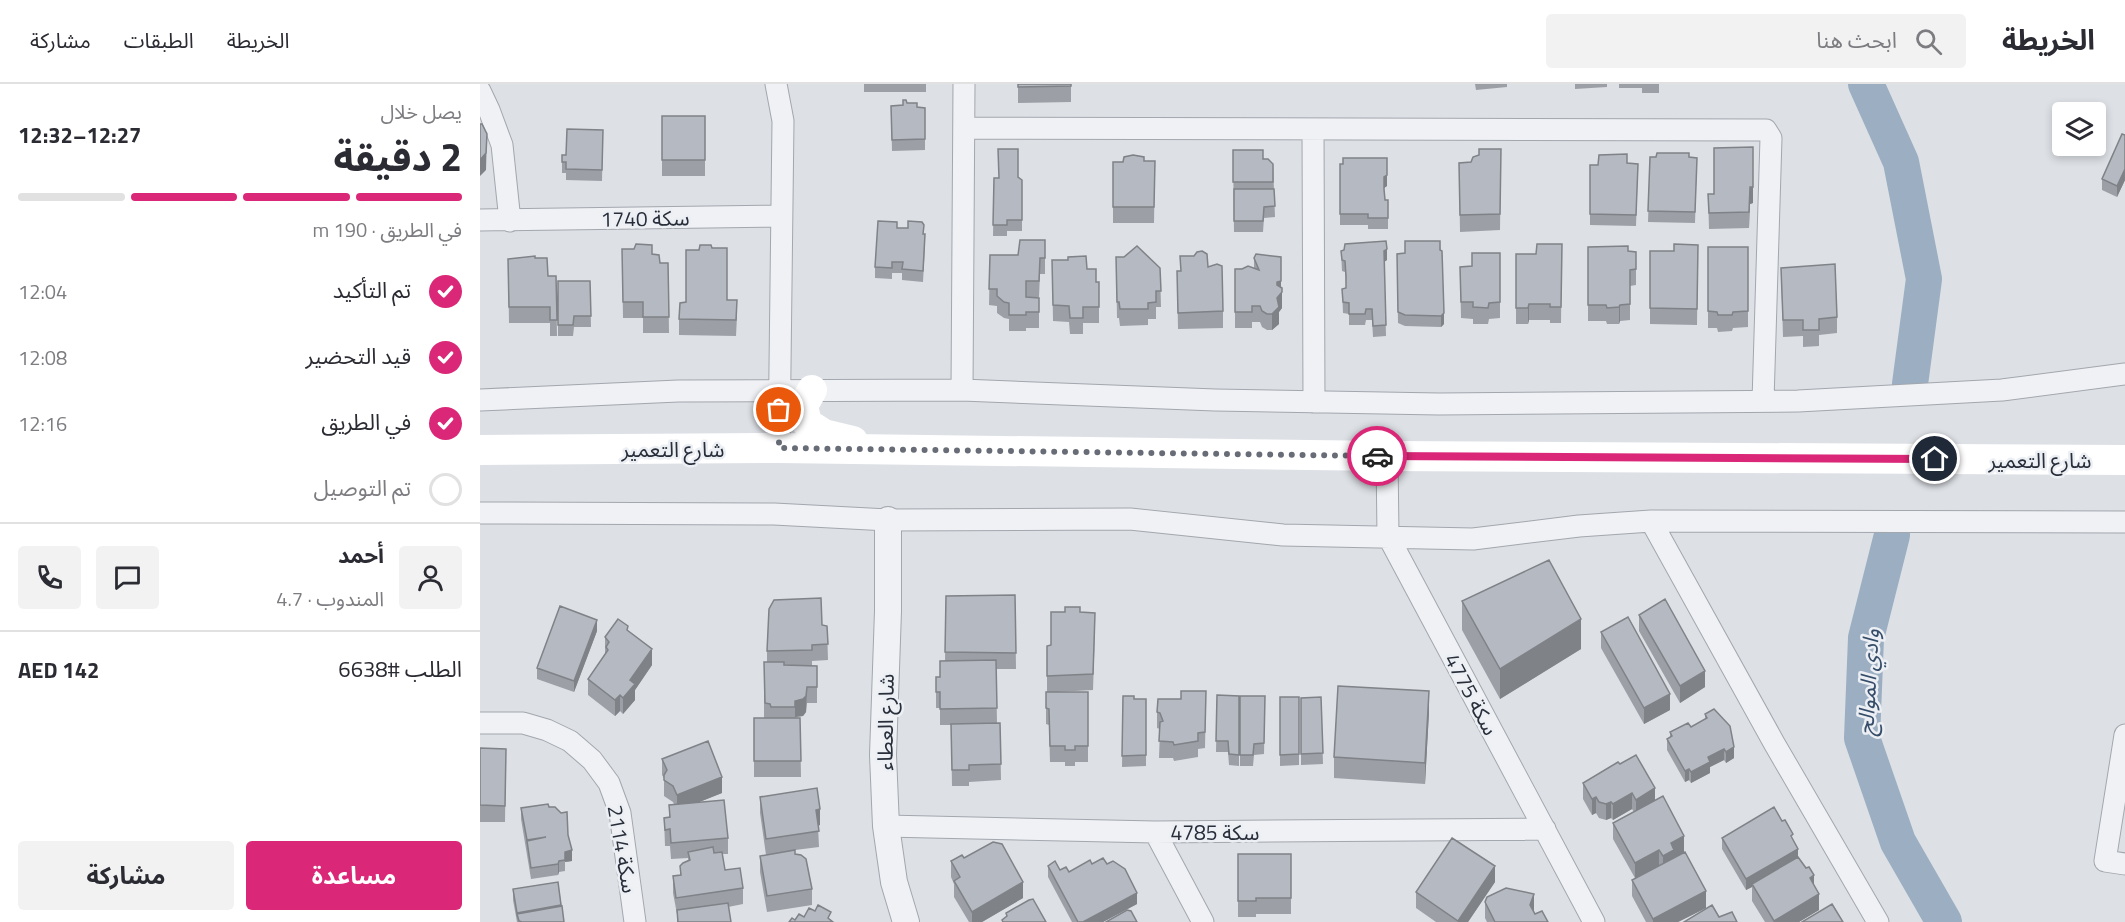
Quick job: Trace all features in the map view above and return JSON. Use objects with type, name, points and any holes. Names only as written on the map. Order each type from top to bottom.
[{"type":"main road","points":[[812,390],[803,406],[807,423],[824,434],[872,449]]},
{"type":"main road","name":"شارع التعمير","points":[[480,450],[779,448],[1387,456],[2125,460]]},
{"type":"street","points":[[776,84],[783,121],[779,448]]},
{"type":"street","points":[[962,390],[964,84]]},
{"type":"street","points":[[480,91],[502,145],[510,220]]},
{"type":"street","points":[[964,128],[1766,130],[1771,138],[1763,401]]},
{"type":"street","points":[[1313,129],[1314,402]]},
{"type":"street","name":"سكة 1740","points":[[480,220],[781,216]]},
{"type":"street","points":[[480,400],[678,391],[962,390],[1215,400],[1439,404],[1763,401],[2002,390],[2125,374]]},
{"type":"street","name":"سكة 4775","points":[[1387,456],[1388,536],[1594,922]]},
{"type":"street","points":[[480,513],[774,514],[888,520],[1130,519],[1283,535],[1473,539],[1580,526],[1651,521],[2125,522]]},
{"type":"street","name":"شارع العطاء","points":[[888,520],[888,611],[883,755],[886,826],[894,882],[906,922]]},
{"type":"street","points":[[1651,521],[1878,922]]},
{"type":"street","name":"سكة 2114","points":[[480,723],[523,723],[547,730],[570,741],[592,760],[609,783],[620,813],[635,922]]},
{"type":"street","points":[[2125,735],[2105,861],[2125,864]]},
{"type":"street","name":"سكة 4785","points":[[886,826],[1155,832],[1545,829]]},
{"type":"street","points":[[1155,832],[1203,922]]},
{"type":"building","points":[[1018,84],[1071,84],[1071,86],[1018,87]]},
{"type":"building","points":[[903,100],[907,103],[917,103],[917,107],[925,108],[925,139],[892,140],[891,106],[903,105]]},
{"type":"building","points":[[662,116],[705,116],[705,160],[662,160]]},
{"type":"building","points":[[480,124],[487,134],[486,153],[480,160]]},
{"type":"building","points":[[567,129],[603,130],[602,170],[566,169],[566,162],[562,162],[562,155],[566,155]]},
{"type":"building","points":[[2122,134],[2125,135],[2125,169],[2117,186],[2102,179]]},
{"type":"building","points":[[1753,147],[1753,187],[1750,187],[1749,212],[1709,213],[1708,194],[1714,194],[1714,148]]},
{"type":"building","points":[[998,149],[1018,149],[1018,177],[1022,180],[1022,220],[1007,220],[1007,225],[993,225],[994,178],[999,178]]},
{"type":"building","points":[[1479,149],[1501,149],[1500,214],[1460,215],[1459,163],[1471,162],[1473,157],[1479,155]]},
{"type":"building","points":[[1233,150],[1263,150],[1263,159],[1268,159],[1273,164],[1273,182],[1233,182]]},
{"type":"building","points":[[1657,153],[1689,153],[1689,157],[1697,158],[1695,212],[1648,211],[1650,157],[1656,157]]},
{"type":"building","points":[[1627,154],[1627,163],[1638,164],[1636,215],[1590,214],[1590,165],[1598,165],[1599,155]]},
{"type":"building","points":[[1133,155],[1144,157],[1144,161],[1155,161],[1154,207],[1113,207],[1113,162],[1123,162],[1124,157]]},
{"type":"building","points":[[1343,158],[1387,158],[1384,189],[1385,200],[1388,200],[1388,218],[1368,218],[1368,214],[1340,214],[1340,164],[1343,164]]},
{"type":"building","points":[[1234,189],[1274,189],[1275,206],[1264,207],[1263,221],[1234,221]]},
{"type":"building","points":[[878,221],[897,222],[897,228],[908,228],[908,221],[922,222],[923,234],[925,234],[923,271],[902,269],[903,262],[892,262],[892,268],[875,267]]},
{"type":"building","points":[[1020,240],[1045,240],[1045,258],[1040,258],[1039,281],[1026,281],[1026,297],[1039,298],[1039,312],[1009,315],[1009,303],[997,296],[997,289],[989,289],[990,255],[1018,255]]},
{"type":"building","points":[[1386,241],[1387,249],[1384,251],[1386,325],[1373,326],[1372,309],[1366,309],[1365,314],[1349,314],[1349,303],[1343,302],[1342,289],[1346,288],[1346,276],[1345,261],[1342,260],[1341,251],[1344,250],[1345,244]]},
{"type":"building","points":[[1405,241],[1440,241],[1444,313],[1441,316],[1405,315],[1398,312],[1397,254],[1405,253]]},
{"type":"building","points":[[636,244],[652,245],[652,254],[659,255],[660,263],[668,263],[669,317],[643,317],[643,302],[623,302],[622,249],[634,249]]},
{"type":"building","points":[[1537,244],[1562,244],[1561,307],[1550,307],[1550,304],[1529,304],[1528,308],[1516,308],[1516,254],[1536,254]]},
{"type":"building","points":[[1674,244],[1698,245],[1697,309],[1650,308],[1650,251],[1674,251]]},
{"type":"building","points":[[700,245],[727,248],[727,300],[737,300],[736,320],[679,319],[680,303],[686,302],[686,250],[699,250]]},
{"type":"building","points":[[1137,246],[1160,268],[1161,291],[1156,291],[1156,302],[1148,303],[1148,309],[1120,309],[1119,302],[1117,302],[1116,257],[1124,257]]},
{"type":"building","points":[[1628,246],[1628,251],[1636,252],[1636,269],[1630,270],[1630,304],[1607,308],[1606,305],[1588,305],[1588,247]]},
{"type":"building","points":[[1708,247],[1748,247],[1748,311],[1733,312],[1732,315],[1718,315],[1717,312],[1708,311]]},
{"type":"building","points":[[1202,251],[1207,254],[1208,267],[1217,264],[1222,266],[1223,311],[1178,313],[1177,271],[1181,271],[1180,256],[1194,256],[1197,252]]},
{"type":"building","points":[[1472,253],[1500,253],[1500,302],[1489,303],[1488,308],[1473,307],[1473,302],[1461,302],[1460,267],[1472,266]]},
{"type":"building","points":[[1256,254],[1281,257],[1281,281],[1277,282],[1277,285],[1282,288],[1282,292],[1277,298],[1279,307],[1272,314],[1262,311],[1260,306],[1252,306],[1252,312],[1235,312],[1235,269],[1248,266],[1259,270],[1254,258]]},
{"type":"building","points":[[535,256],[535,258],[547,258],[548,276],[556,276],[557,320],[550,320],[550,307],[509,307],[508,259]]},
{"type":"building","points":[[1086,256],[1087,269],[1096,269],[1096,282],[1099,282],[1099,307],[1083,307],[1083,318],[1070,318],[1069,306],[1053,305],[1052,260],[1068,260],[1068,257]]},
{"type":"building","points":[[1835,264],[1837,317],[1819,319],[1819,330],[1803,330],[1803,320],[1783,320],[1781,268]]},
{"type":"building","points":[[558,281],[590,281],[591,316],[574,316],[573,325],[558,325]]},
{"type":"building","points":[[1549,560],[1581,619],[1500,669],[1462,601]]},
{"type":"building","points":[[1015,595],[1016,653],[945,652],[946,596]]},
{"type":"building","points":[[821,598],[822,625],[827,626],[828,644],[812,645],[812,650],[767,651],[769,609],[774,600]]},
{"type":"building","points":[[1665,599],[1705,671],[1680,686],[1639,615]]},
{"type":"building","points":[[560,606],[597,620],[574,681],[537,668]]},
{"type":"building","points":[[1065,607],[1080,607],[1080,612],[1095,613],[1093,674],[1047,676],[1047,646],[1051,645],[1051,612],[1065,612]]},
{"type":"building","points":[[1628,617],[1670,694],[1644,708],[1601,632]]},
{"type":"building","points":[[618,619],[628,626],[627,630],[652,649],[630,680],[635,684],[623,698],[620,695],[615,700],[588,679],[608,650],[606,647],[609,642],[605,637]]},
{"type":"building","points":[[996,660],[997,708],[940,709],[940,692],[936,692],[936,677],[940,677],[940,661]]},
{"type":"building","points":[[764,662],[817,666],[817,687],[807,687],[806,696],[795,701],[795,707],[771,707],[770,704],[765,703]]},
{"type":"building","points":[[1338,686],[1429,691],[1425,763],[1334,757]]},
{"type":"building","points":[[1181,691],[1206,691],[1205,732],[1198,733],[1198,741],[1174,745],[1173,742],[1159,741],[1160,722],[1163,721],[1160,713],[1157,712],[1158,699],[1181,699]]},
{"type":"building","points":[[1046,692],[1088,692],[1088,746],[1075,746],[1075,750],[1065,750],[1065,746],[1050,746]]},
{"type":"building","points":[[1217,695],[1239,696],[1239,755],[1229,754],[1228,741],[1216,741]]},
{"type":"building","points":[[1123,696],[1146,699],[1146,755],[1122,756]]},
{"type":"building","points":[[1240,696],[1265,696],[1264,743],[1254,744],[1253,755],[1240,755]]},
{"type":"building","points":[[1280,697],[1299,697],[1299,754],[1280,755]]},
{"type":"building","points":[[1321,697],[1323,753],[1301,754],[1301,698]]},
{"type":"building","points":[[1714,709],[1730,726],[1734,747],[1708,757],[1710,762],[1691,772],[1689,769],[1685,771],[1667,739],[1672,736],[1670,732],[1688,723],[1691,727],[1707,718],[1705,714]]},
{"type":"building","points":[[754,718],[800,718],[801,761],[754,761]]},
{"type":"building","points":[[1000,723],[1001,764],[969,765],[969,770],[952,770],[951,724]]},
{"type":"building","points":[[708,741],[722,777],[677,795],[673,786],[664,780],[667,770],[662,759]]},
{"type":"building","points":[[480,748],[506,749],[505,806],[480,805]]},
{"type":"building","points":[[1636,755],[1655,788],[1636,800],[1632,793],[1613,804],[1599,802],[1596,797],[1592,799],[1583,783],[1618,762],[1620,764]]},
{"type":"building","points":[[817,788],[820,809],[816,810],[819,831],[766,839],[760,797]]},
{"type":"building","points":[[1663,796],[1684,836],[1671,843],[1674,850],[1663,856],[1659,850],[1635,863],[1613,823]]},
{"type":"building","points":[[724,800],[728,838],[671,843],[670,829],[665,830],[664,818],[670,817],[669,805]]},
{"type":"building","points":[[548,804],[549,807],[555,807],[561,813],[567,812],[568,835],[572,850],[565,852],[565,860],[559,861],[558,864],[531,868],[527,841],[546,837],[527,840],[521,808]]},
{"type":"building","points":[[1774,807],[1793,834],[1791,836],[1798,849],[1746,879],[1722,838]]},
{"type":"building","points":[[1452,838],[1495,866],[1458,921],[1416,892]]},
{"type":"building","points":[[993,842],[1002,844],[1023,882],[972,912],[954,881],[960,877],[951,861],[962,855],[964,858]]},
{"type":"building","points":[[713,847],[714,853],[722,852],[725,870],[740,868],[743,888],[676,898],[673,876],[681,875],[680,866],[690,860],[688,852]]},
{"type":"building","points":[[795,850],[795,854],[806,859],[812,889],[767,896],[760,856]]},
{"type":"building","points":[[1685,852],[1706,891],[1653,919],[1632,880]]},
{"type":"building","points":[[1238,854],[1291,854],[1291,898],[1256,898],[1256,901],[1238,901]]},
{"type":"building","points":[[1798,857],[1814,875],[1810,878],[1819,894],[1774,921],[1752,884]]},
{"type":"building","points":[[1103,858],[1107,864],[1113,861],[1125,869],[1137,893],[1083,922],[1078,922],[1048,866],[1055,861],[1060,870],[1066,867],[1069,872],[1090,860],[1092,864]]},
{"type":"building","points":[[558,882],[561,905],[517,913],[513,889]]},
{"type":"building","points":[[1506,888],[1534,894],[1530,905],[1535,914],[1542,911],[1548,922],[1495,922],[1485,902],[1487,897]]},
{"type":"building","points":[[1033,899],[1046,922],[1003,922],[1002,920],[1007,916],[1006,913]]},
{"type":"building","points":[[728,903],[731,922],[678,922],[677,910]]},
{"type":"building","points":[[1832,904],[1843,922],[1802,922]]},
{"type":"building","points":[[818,905],[831,912],[828,918],[833,922],[789,922],[792,918],[795,920],[799,914],[804,917],[809,908],[815,911]]},
{"type":"building","points":[[1712,905],[1719,917],[1732,912],[1737,922],[1684,922]]},
{"type":"building","points":[[562,906],[564,922],[522,922],[519,921],[517,914]]},
{"type":"building","points":[[1127,910],[1131,911],[1137,922],[1106,922]]},
{"type":"waterway","name":"وادي الموالح","points":[[1866,84],[1901,162],[1924,279],[1910,384]]},
{"type":"waterway","name":"وادي الموالح","points":[[1892,535],[1866,638],[1862,738],[1898,842],[1944,922]]},
{"type":"way so far","points":[[779,410],[779,448],[1377,456]]},
{"type":"route","points":[[1377,456],[1935,459]]}]
